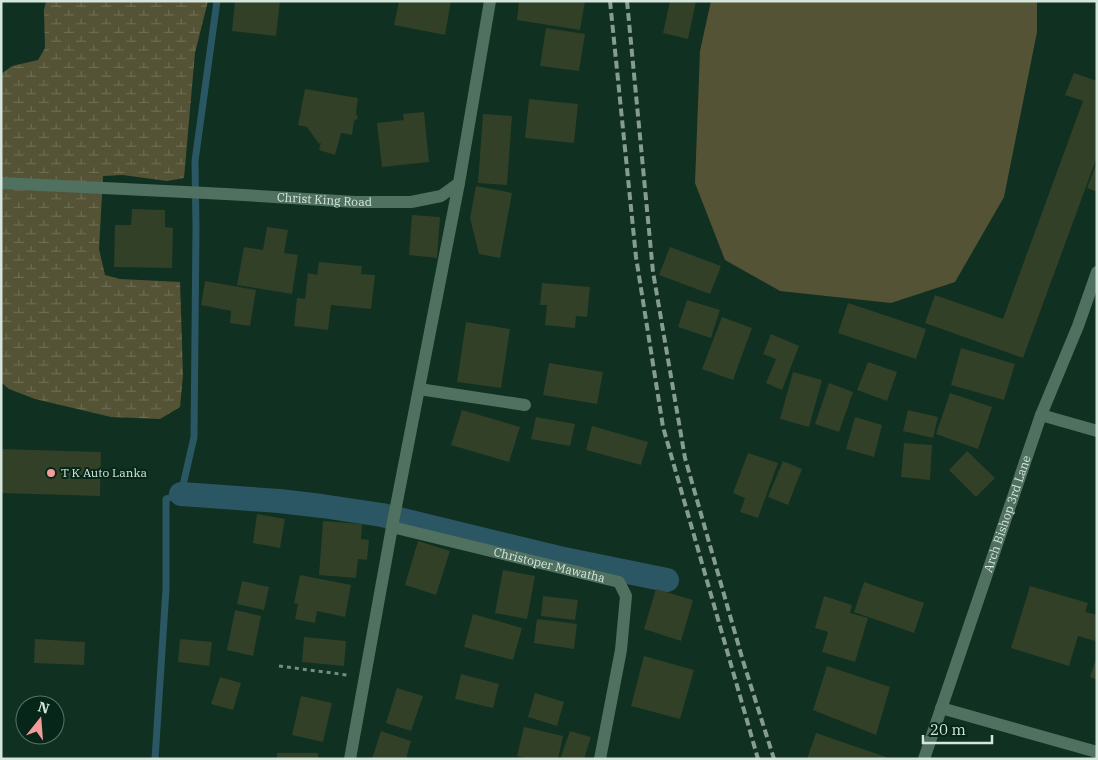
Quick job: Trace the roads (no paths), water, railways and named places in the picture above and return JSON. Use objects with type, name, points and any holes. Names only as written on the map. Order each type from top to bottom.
[{"type":"street","points":[[350,759],[392,527],[459,183],[490,1]]},
{"type":"street","name":"Christ King Road","points":[[1,183],[355,202],[410,202],[440,196],[459,183]]},
{"type":"street","name":"Arch Bishop 3rd Lane","points":[[924,759],[1041,414],[1078,326],[1097,272]]},
{"type":"street","points":[[419,389],[525,405]]},
{"type":"street","points":[[1041,414],[1097,431]]},
{"type":"street","name":"Christoper Mawatha","points":[[392,527],[619,582],[626,596],[621,650],[600,759]]},
{"type":"street","points":[[941,708],[1097,752]]},
{"type":"waterway","points":[[155,759],[166,589],[166,499],[181,494],[194,437],[195,161],[217,1]]},
{"type":"waterway","points":[[181,494],[279,501],[382,515],[559,558],[667,580]]},
{"type":"railway","points":[[610,1],[636,257],[663,427],[758,759]]},
{"type":"railway","points":[[627,1],[653,272],[685,458],[743,661],[774,759]]},
{"type":"place","name":"T K Auto Lanka","points":[[51,473]]}]
